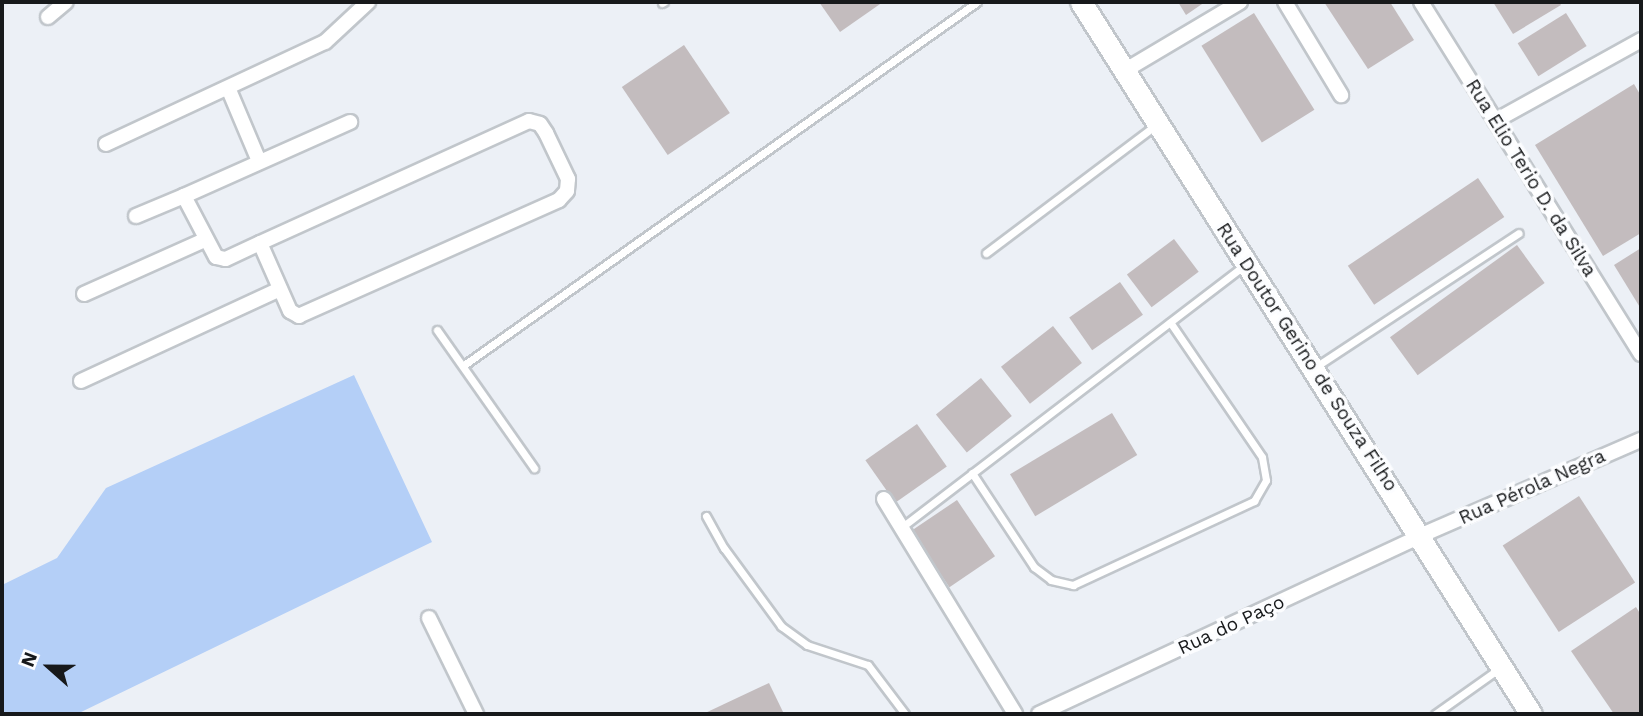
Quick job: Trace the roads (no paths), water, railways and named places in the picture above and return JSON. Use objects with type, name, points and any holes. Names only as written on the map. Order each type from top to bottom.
[{"type":"main road","name":"Rua Doutor Gerino de Souza Filho","points":[[1081,2],[1246,264],[1422,535],[1531,714]]},
{"type":"street","points":[[48,17],[66,2]]},
{"type":"street","points":[[106,144],[229,90],[325,42],[368,2]]},
{"type":"street","points":[[1124,71],[1240,2]]},
{"type":"street","points":[[1285,2],[1341,95]]},
{"type":"street","name":"Rua Elio Terio D. da Silva","points":[[1420,2],[1641,354]]},
{"type":"street","points":[[1495,121],[1641,40]]},
{"type":"street","points":[[229,90],[259,161]]},
{"type":"street","points":[[184,196],[216,257],[225,259],[260,243],[529,121],[540,124],[547,134],[568,179],[559,200],[304,316],[290,311],[260,243]]},
{"type":"street","points":[[136,216],[350,122]]},
{"type":"street","points":[[84,294],[205,240]]},
{"type":"street","points":[[81,381],[280,289]]},
{"type":"street","name":"Rua Pérola Negra","points":[[1422,535],[1641,439]]},
{"type":"street","points":[[884,499],[1015,714]]},
{"type":"street","name":"Rua do Paço","points":[[1039,714],[1422,535]]},
{"type":"street","points":[[429,618],[476,714]]},
{"type":"lane","points":[[464,365],[977,2]]},
{"type":"lane","points":[[986,253],[1158,124]]},
{"type":"lane","points":[[1314,368],[1519,233]]},
{"type":"lane","points":[[902,527],[1246,264]]},
{"type":"lane","points":[[972,473],[1034,567],[1051,580],[1073,585],[1254,501],[1266,480],[1262,457],[1170,322]]},
{"type":"lane","points":[[437,330],[534,468]]},
{"type":"lane","points":[[706,516],[724,548],[781,626],[807,645],[867,665],[905,714]]},
{"type":"lane","points":[[1435,714],[1502,667]]},
{"type":"water","points":[[354,375],[432,542],[77,714],[2,714],[2,585],[57,558],[106,488]]}]
